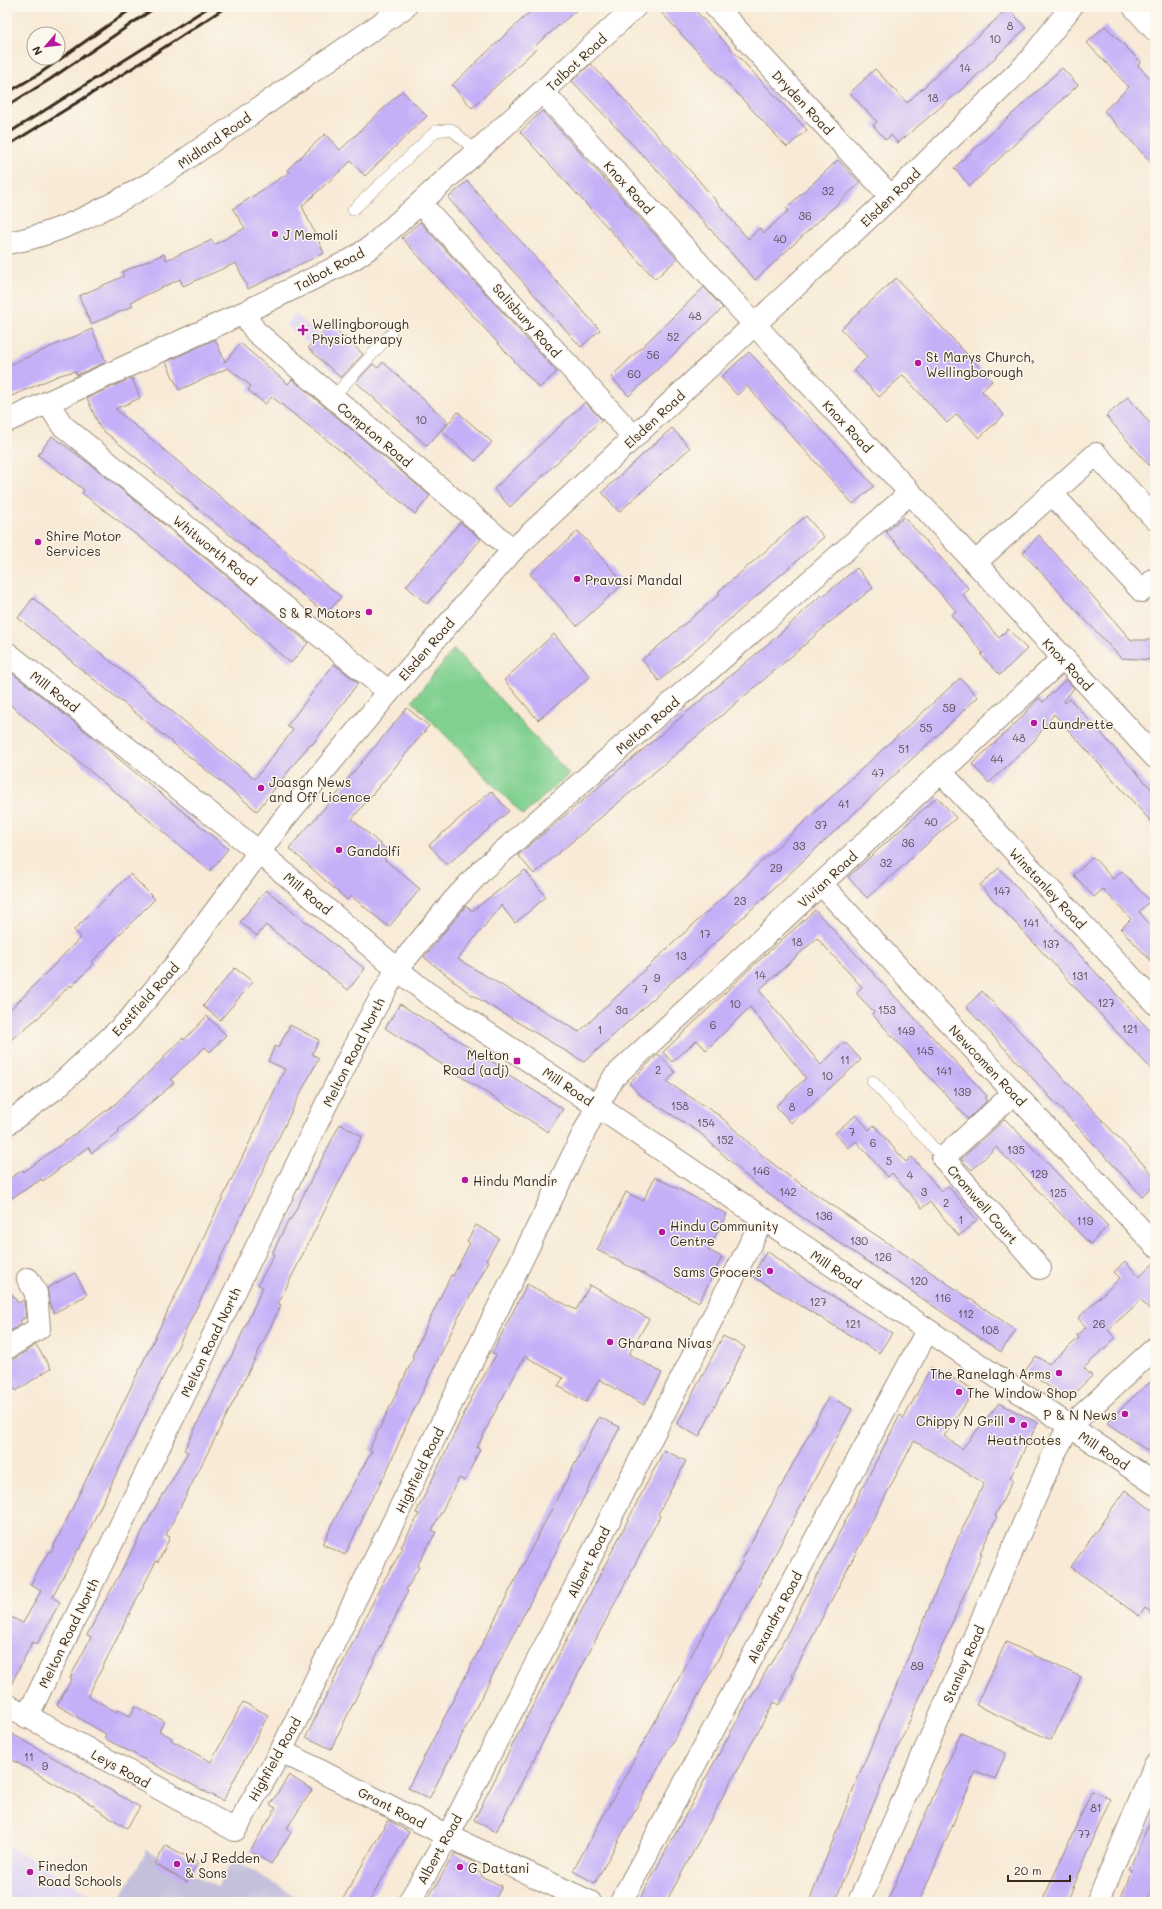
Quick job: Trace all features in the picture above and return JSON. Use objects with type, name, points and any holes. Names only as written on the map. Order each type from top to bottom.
[{"type":"street","name":"Midland Road","points":[[7,243],[48,232],[76,221],[112,205],[153,182],[405,7]]},
{"type":"street","name":"Talbot Road","points":[[7,421],[48,404],[243,313],[353,259],[372,246],[544,92],[634,7]]},
{"type":"street","name":"Dryden Road","points":[[716,7],[891,197]]},
{"type":"street","name":"Elsden Road","points":[[259,852],[389,692],[513,550],[891,197],[1030,61],[1071,7]]},
{"type":"street","points":[[1134,7],[1155,30]]},
{"type":"street","name":"Knox Road","points":[[544,92],[754,324],[1155,757]]},
{"type":"street","name":"Salisbury Road","points":[[420,203],[634,437]]},
{"type":"street","name":"Compton Road","points":[[243,313],[256,332],[513,550]]},
{"type":"street","name":"Whitworth Road","points":[[48,404],[62,425],[389,692]]},
{"type":"street","points":[[975,563],[1096,454],[1155,519]]},
{"type":"street","name":"Melton Road","points":[[396,969],[454,900],[483,869],[910,493]]},
{"type":"street","points":[[1052,494],[1142,590],[1155,579]]},
{"type":"street","name":"Mill Road","points":[[7,653],[259,852],[396,969],[427,993],[597,1106],[927,1331],[1155,1484]]},
{"type":"street","name":"Vivian Road","points":[[597,1106],[614,1077],[822,885],[1063,658]]},
{"type":"street","name":"Winstanley Road","points":[[941,772],[1155,1003]]},
{"type":"street","name":"Eastfield Road","points":[[7,1124],[56,1088],[128,1021],[176,964],[259,852]]},
{"type":"street","name":"Newcomen Road","points":[[822,885],[1155,1245]]},
{"type":"street","name":"Melton Road North","points":[[27,1717],[360,1035],[396,969]]},
{"type":"street","name":"Cromwell Court","points":[[1014,1093],[943,1158],[1040,1268]]},
{"type":"street","name":"Highfield Road","points":[[235,1830],[281,1751],[597,1106]]},
{"type":"street","name":"Albert Road","points":[[409,1902],[448,1836],[763,1219]]},
{"type":"street","points":[[7,1348],[39,1328],[36,1293],[28,1279]]},
{"type":"street","name":"Alexandra Road","points":[[621,1902],[927,1331]]},
{"type":"street","name":"Stanley Road","points":[[858,1902],[1054,1454],[1069,1427],[1155,1348]]},
{"type":"street","name":"Leys Road","points":[[7,1705],[235,1830]]},
{"type":"street","name":"Grant Road","points":[[281,1751],[448,1836],[590,1902]]},
{"type":"street","points":[[1098,1902],[1155,1765]]},
{"type":"lane","points":[[353,210],[436,131],[445,128],[451,129],[477,152]]},
{"type":"lane","points":[[333,398],[391,334]]},
{"type":"lane","points":[[872,1081],[943,1158]]},
{"type":"shaded area","name":"Wellingborough Physiotherapy","points":[[295,314],[319,335],[310,345],[286,325]]},
{"type":"shaded area","name":"Finedon Road Schools","points":[[7,1845],[98,1899],[103,1902],[7,1902]]},
{"type":"shaded area","points":[[147,1850],[217,1887],[234,1859],[297,1897],[295,1902],[118,1902]]},
{"type":"green space","points":[[454,649],[569,774],[523,815],[412,701]]},
{"type":"building","points":[[535,7],[580,7],[535,46],[537,48],[472,108],[452,85]]},
{"type":"building","points":[[656,7],[692,7],[807,130],[787,147]]},
{"type":"building","points":[[1008,8],[1026,28],[968,84],[898,143],[891,135],[886,140],[873,125],[877,122],[850,93],[875,69],[907,103]]},
{"type":"building","points":[[1105,26],[1141,62],[1138,65],[1155,84],[1155,167],[1104,111],[1129,87],[1087,43]]},
{"type":"building","points":[[591,64],[695,176],[748,239],[760,228],[764,233],[789,210],[786,208],[838,160],[860,183],[755,280],[673,187],[572,81]]},
{"type":"building","points":[[1062,68],[1078,85],[970,186],[954,168]]},
{"type":"building","points":[[402,91],[427,116],[365,176],[351,161],[302,206],[324,253],[248,289],[236,263],[183,286],[180,279],[131,302],[133,306],[91,324],[79,296],[124,276],[122,272],[164,254],[166,260],[212,240],[214,245],[245,228],[233,209],[290,172],[287,170],[325,134],[340,150]]},
{"type":"building","points":[[542,111],[677,259],[655,279],[520,132]]},
{"type":"building","points":[[467,181],[600,330],[581,347],[448,198]]},
{"type":"building","points":[[420,222],[557,372],[539,388],[402,238]]},
{"type":"building","name":"St Marys Church, Wellingborough","points":[[896,278],[992,381],[982,391],[1004,415],[979,438],[957,414],[947,423],[903,375],[879,397],[854,370],[867,357],[841,329]]},
{"type":"building","points":[[704,287],[723,308],[629,396],[611,377]]},
{"type":"building","points":[[330,324],[363,354],[341,378],[308,348]]},
{"type":"building","points":[[92,329],[106,362],[77,375],[75,371],[60,375],[7,398],[7,366]]},
{"type":"building","points":[[215,339],[225,362],[240,343],[288,384],[292,379],[430,496],[415,514],[342,452],[272,397],[265,404],[248,390],[251,386],[228,368],[179,390],[166,362]]},
{"type":"building","points":[[749,352],[874,486],[853,504],[747,386],[737,395],[721,377]]},
{"type":"building","points":[[383,362],[448,422],[427,446],[356,382],[373,364],[378,368]]},
{"type":"building","points":[[132,378],[140,398],[115,409],[341,597],[326,614],[100,428],[87,398]]},
{"type":"building","points":[[1128,397],[1155,429],[1155,472],[1106,416]]},
{"type":"building","points":[[585,402],[602,420],[510,507],[494,489]]},
{"type":"building","points":[[458,412],[492,442],[475,461],[442,431]]},
{"type":"building","points":[[672,428],[690,448],[619,512],[602,492]]},
{"type":"building","points":[[52,436],[99,471],[308,643],[291,663],[151,546],[82,493],[84,490],[38,455]]},
{"type":"building","points":[[806,516],[824,537],[659,681],[642,660],[720,594],[718,592]]},
{"type":"building","points":[[904,517],[969,589],[963,595],[999,638],[1008,629],[1027,649],[1000,675],[981,655],[983,653],[951,615],[956,611],[886,532]]},
{"type":"building","points":[[460,522],[481,539],[427,604],[406,586]]},
{"type":"building","name":"Pravasi Mandal","points":[[578,531],[624,583],[577,626],[530,574]]},
{"type":"building","points":[[1039,535],[1131,640],[1155,640],[1155,660],[1121,658],[1023,553]]},
{"type":"building","points":[[857,568],[873,588],[829,623],[534,874],[518,855],[782,632],[821,595],[823,596]]},
{"type":"building","points":[[33,598],[255,779],[293,730],[287,726],[334,664],[358,683],[312,745],[310,744],[257,811],[18,618]]},
{"type":"building","points":[[554,634],[590,677],[538,720],[504,680]]},
{"type":"building","points":[[7,669],[74,722],[228,849],[210,871],[7,702]]},
{"type":"building","points":[[960,678],[978,697],[756,905],[584,1062],[469,993],[424,957],[466,906],[472,911],[525,870],[546,897],[515,923],[501,905],[458,959],[579,1032]]},
{"type":"building","points":[[1066,679],[1074,688],[1064,701],[1065,703],[1070,699],[1155,793],[1155,826],[1054,714],[1034,741],[989,783],[972,764],[1017,722],[1039,698],[1043,702]]},
{"type":"building","points":[[407,708],[429,726],[352,819],[389,852],[384,859],[420,889],[389,927],[351,896],[347,900],[289,848],[348,782],[346,781]]},
{"type":"building","points":[[491,791],[509,811],[447,865],[429,845]]},
{"type":"building","points":[[937,797],[956,818],[867,898],[848,877]]},
{"type":"building","points":[[1093,857],[1113,879],[1122,871],[1150,901],[1139,912],[1155,930],[1155,965],[1121,929],[1131,919],[1103,889],[1094,897],[1074,875]]},
{"type":"building","points":[[999,868],[1155,1036],[1155,1073],[980,885]]},
{"type":"building","points":[[130,874],[155,899],[92,962],[94,964],[71,987],[70,985],[39,1017],[7,1043],[7,1012],[81,937],[74,930]]},
{"type":"building","points":[[266,890],[365,969],[348,990],[266,925],[257,936],[240,922]]},
{"type":"building","points":[[815,910],[987,1096],[985,1098],[987,1101],[968,1119],[872,1014],[874,1012],[856,993],[862,987],[817,938],[759,990],[821,1065],[845,1042],[861,1060],[791,1123],[776,1106],[806,1078],[750,1007],[706,1050],[697,1040],[672,1062],[663,1052],[754,965]]},
{"type":"building","points":[[235,968],[253,982],[220,1020],[203,1006]]},
{"type":"building","points":[[982,991],[1155,1177],[1155,1184],[1142,1196],[966,1007]]},
{"type":"building","points":[[400,1004],[504,1069],[503,1071],[563,1109],[548,1132],[385,1028]]},
{"type":"building","points":[[207,1016],[226,1035],[210,1052],[205,1047],[171,1079],[174,1083],[118,1130],[120,1132],[92,1153],[88,1147],[43,1181],[42,1179],[7,1201],[7,1180],[23,1170],[24,1172],[115,1104],[183,1038],[184,1040]]},
{"type":"building","points":[[290,1025],[319,1040],[312,1054],[319,1058],[296,1102],[80,1549],[78,1549],[52,1597],[60,1602],[37,1644],[32,1642],[7,1693],[7,1615],[23,1623],[41,1591],[30,1585],[49,1551],[51,1552],[285,1069],[268,1061],[275,1046],[278,1048]]},
{"type":"building","points":[[658,1054],[675,1072],[667,1082],[720,1116],[762,1155],[789,1176],[1016,1330],[1001,1352],[774,1198],[744,1174],[699,1132],[639,1094],[629,1083]]},
{"type":"building","points":[[856,1115],[869,1130],[874,1125],[906,1162],[912,1157],[941,1191],[948,1186],[977,1220],[959,1236],[930,1202],[922,1208],[892,1173],[888,1177],[856,1141],[848,1148],[835,1133]]},
{"type":"building","points":[[1005,1119],[1108,1226],[1090,1244],[996,1147],[972,1170],[961,1159]]},
{"type":"building","points":[[340,1124],[362,1136],[278,1304],[281,1305],[253,1363],[166,1535],[170,1537],[158,1562],[156,1561],[88,1696],[117,1712],[118,1710],[130,1716],[135,1706],[164,1721],[159,1731],[172,1738],[171,1740],[211,1762],[243,1702],[268,1715],[223,1801],[104,1738],[106,1734],[57,1705],[72,1679],[70,1678],[91,1637],[87,1635],[163,1493],[164,1494],[188,1452],[184,1450],[235,1349],[263,1287],[258,1285],[274,1255],[272,1254]]},
{"type":"building","name":"Hindu Community Centre","points":[[655,1177],[727,1214],[708,1250],[722,1257],[699,1302],[597,1250],[626,1192],[643,1201]]},
{"type":"building","points":[[476,1225],[499,1238],[486,1260],[489,1261],[458,1318],[406,1426],[385,1475],[362,1516],[364,1516],[345,1555],[323,1544],[343,1502],[372,1451],[369,1450],[414,1357],[412,1356],[451,1275],[453,1276],[470,1243],[467,1241]]},
{"type":"building","points":[[767,1251],[788,1268],[892,1333],[879,1353],[752,1276]]},
{"type":"building","points":[[1125,1261],[1139,1277],[1155,1262],[1155,1315],[1141,1300],[1108,1330],[1115,1338],[1084,1368],[1092,1376],[1068,1399],[1025,1371],[1036,1356],[1049,1364],[1079,1338],[1077,1335],[1086,1327],[1078,1318],[1120,1278],[1114,1272]]},
{"type":"building","points":[[75,1273],[87,1295],[54,1313],[50,1305],[47,1288]]},
{"type":"building","points":[[527,1284],[576,1310],[590,1285],[649,1319],[629,1354],[662,1373],[644,1405],[599,1379],[586,1402],[558,1386],[563,1378],[525,1356],[477,1448],[480,1449],[465,1481],[459,1478],[432,1530],[436,1532],[417,1566],[419,1567],[406,1590],[408,1591],[331,1749],[306,1737],[383,1582],[403,1548],[401,1547],[419,1514],[416,1513],[475,1391],[496,1355],[492,1353]]},
{"type":"building","points":[[7,1287],[18,1303],[24,1300],[26,1317],[20,1321],[22,1324],[7,1333]]},
{"type":"building","points":[[723,1336],[745,1347],[699,1437],[677,1424]]},
{"type":"building","points":[[36,1345],[51,1368],[16,1391],[7,1377],[7,1360],[14,1359]]},
{"type":"building","points":[[931,1367],[975,1390],[944,1436],[962,1449],[999,1403],[1038,1423],[1010,1478],[1013,1480],[995,1516],[997,1517],[980,1553],[982,1554],[866,1821],[835,1902],[809,1902],[852,1792],[959,1536],[984,1483],[914,1441],[792,1676],[794,1677],[779,1705],[774,1702],[666,1902],[638,1902],[750,1697],[751,1698],[770,1664],[771,1665],[900,1415],[904,1418]]},
{"type":"building","points":[[1155,1378],[1155,1456],[1107,1423]]},
{"type":"building","points":[[829,1396],[852,1409],[755,1592],[595,1883],[573,1871],[743,1561],[742,1560]]},
{"type":"building","points":[[599,1417],[620,1427],[429,1799],[408,1788]]},
{"type":"building","points":[[664,1450],[686,1461],[658,1514],[660,1516],[496,1832],[474,1820]]},
{"type":"building","points":[[1125,1490],[1155,1512],[1155,1615],[1145,1608],[1139,1616],[1071,1567]]},
{"type":"building","points":[[1006,1642],[1081,1677],[1051,1740],[976,1705]]},
{"type":"building","points":[[7,1731],[140,1807],[127,1828],[95,1808],[96,1807],[7,1757]]},
{"type":"building","points":[[961,1733],[1006,1753],[995,1779],[976,1771],[919,1902],[887,1902]]},
{"type":"building","points":[[289,1775],[312,1790],[287,1828],[292,1831],[271,1864],[250,1851],[276,1808],[270,1805]]},
{"type":"building","points":[[1092,1791],[1110,1799],[1067,1902],[1042,1902]]},
{"type":"building","points":[[1155,1810],[1155,1883],[1147,1902],[1119,1902],[1132,1871],[1129,1870]]},
{"type":"building","points":[[388,1820],[409,1832],[369,1902],[341,1902]]},
{"type":"building","name":"W J Redden & Sons","points":[[166,1845],[198,1863],[187,1882],[155,1864]]},
{"type":"building","points":[[455,1853],[475,1862],[472,1868],[482,1874],[481,1876],[502,1886],[494,1902],[426,1902]]},
{"type":"railway","points":[[7,93],[39,74],[134,7]]},
{"type":"railway","points":[[7,106],[49,80],[156,7]]},
{"type":"railway","points":[[7,134],[209,7]]},
{"type":"railway","points":[[7,146],[131,69],[226,7]]},
{"type":"place","name":"J Memoli","points":[[275,234]]},
{"type":"place","name":"Wellingborough Physiotherapy","points":[[303,330]]},
{"type":"place","name":"St Marys Church, Wellingborough","points":[[918,363]]},
{"type":"place","name":"Shire Motor Services","points":[[38,542]]},
{"type":"place","name":"Pravasi Mandal","points":[[577,579]]},
{"type":"place","name":"S & R Motors","points":[[369,612]]},
{"type":"place","name":"Laundrette","points":[[1034,723]]},
{"type":"place","name":"Joasgn News and Off Licence","points":[[261,788]]},
{"type":"place","name":"Gandolfi","points":[[339,850]]},
{"type":"place","name":"Melton Road (adj)","points":[[517,1061]]},
{"type":"place","name":"Hindu Mandir","points":[[465,1180]]},
{"type":"place","name":"Hindu Community Centre","points":[[662,1232]]},
{"type":"place","name":"Sams Grocers","points":[[770,1271]]},
{"type":"place","name":"Gharana Nivas","points":[[610,1342]]},
{"type":"place","name":"The Ranelagh Arms","points":[[1059,1373]]},
{"type":"place","name":"The Window Shop","points":[[959,1392]]},
{"type":"place","name":"P & N News","points":[[1125,1414]]},
{"type":"place","name":"Chippy N Grill","points":[[1012,1420]]},
{"type":"place","name":"Heathcotes","points":[[1024,1425]]},
{"type":"place","name":"W J Redden & Sons","points":[[177,1864]]},
{"type":"place","name":"G Dattani","points":[[460,1867]]},
{"type":"place","name":"Finedon Road Schools","points":[[30,1872]]}]
